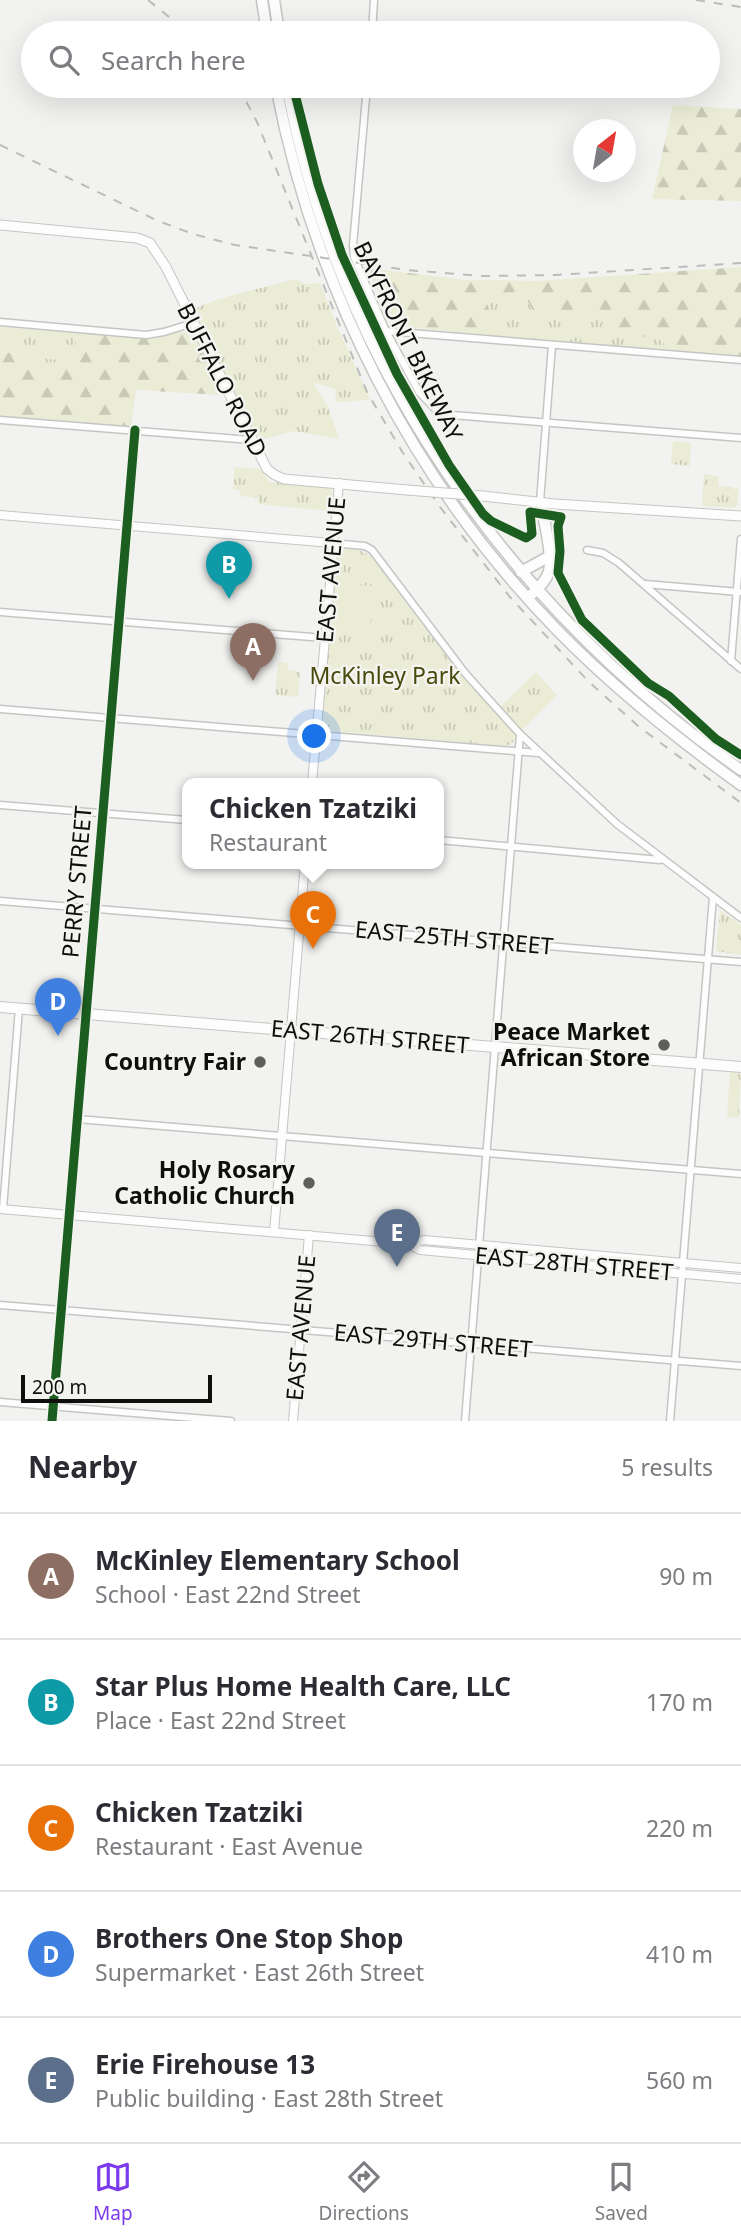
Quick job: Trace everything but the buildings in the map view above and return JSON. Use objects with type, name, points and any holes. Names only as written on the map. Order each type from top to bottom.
[{"type":"highway","points":[[262,0],[265,21]]},
{"type":"highway","points":[[274,0],[277,21]]},
{"type":"highway","points":[[279,98],[291,157],[327,268],[364,354],[434,476],[481,542],[532,594],[646,697],[741,770]]},
{"type":"highway","points":[[290,98],[316,200],[343,277],[376,352],[404,404],[453,483],[521,572],[532,594],[558,630],[616,686],[671,733],[741,785]]},
{"type":"highway","points":[[532,594],[548,575],[547,535],[540,502]]},
{"type":"highway","points":[[521,572],[548,557]]},
{"type":"main road","name":"BUFFALO ROAD","points":[[0,225],[148,241],[160,256],[251,440],[267,469],[278,477],[540,502],[741,516]]},
{"type":"main road","name":"EAST 26TH STREET","points":[[0,1007],[741,1067]]},
{"type":"street","points":[[373,21],[374,0]]},
{"type":"street","points":[[366,98],[353,245],[359,271],[386,331],[419,392],[435,409],[452,415],[741,438]]},
{"type":"street","points":[[0,322],[146,335],[193,323]]},
{"type":"street","points":[[386,331],[741,360]]},
{"type":"street","points":[[540,502],[552,345]]},
{"type":"street","points":[[0,420],[251,440]]},
{"type":"street","name":"PERRY STREET","points":[[52,1421],[135,430]]},
{"type":"street","name":"EAST AVENUE","points":[[312,778],[339,483]]},
{"type":"street","points":[[0,515],[365,546],[373,551],[458,664],[538,752],[617,824],[741,918]]},
{"type":"street","points":[[731,661],[739,592],[741,540]]},
{"type":"street","points":[[587,550],[610,556],[741,669]]},
{"type":"street","points":[[643,583],[739,592]]},
{"type":"street","points":[[0,612],[324,638]]},
{"type":"street","points":[[0,709],[538,752]]},
{"type":"street","points":[[465,1421],[520,734]]},
{"type":"street","points":[[0,805],[182,820]]},
{"type":"street","points":[[444,841],[663,860]]},
{"type":"street","name":"EAST AVENUE","points":[[274,1232],[305,869]]},
{"type":"street","points":[[670,1421],[712,897]]},
{"type":"street","name":"EAST 25TH STREET","points":[[0,901],[741,962]]},
{"type":"street","points":[[1,1209],[19,1008]]},
{"type":"street","points":[[77,1119],[741,1174]]},
{"type":"street","name":"EAST 28TH STREET","points":[[1,1209],[408,1244],[424,1240],[741,1268]]},
{"type":"street","name":"EAST AVENUE","points":[[293,1421],[309,1235]]},
{"type":"street","name":"EAST 28TH STREET","points":[[408,1244],[420,1250],[741,1279]]},
{"type":"street","name":"EAST 29TH STREET","points":[[0,1305],[741,1366]]},
{"type":"street","points":[[0,1402],[232,1421]]},
{"type":"green space","points":[[673,105],[741,109],[741,201],[652,199]]},
{"type":"green space","points":[[741,267],[741,356],[672,351],[659,339],[608,331],[609,322],[605,314],[543,314],[532,309],[526,298],[487,300],[487,335],[395,326],[367,268],[466,280],[537,281]]},
{"type":"green space","points":[[295,279],[305,284],[320,283],[370,400],[336,402],[335,389],[313,382],[328,407],[339,439],[294,431],[257,441],[194,315],[196,308],[207,303]]},
{"type":"green space","points":[[527,298],[543,314],[606,314],[609,331],[659,339],[672,351],[487,335],[487,300]]},
{"type":"green space","points":[[0,327],[77,333],[74,356],[60,371],[20,367],[22,354],[0,352]]},
{"type":"green space","points":[[188,330],[192,332],[223,395],[136,390],[131,427],[0,416],[0,352],[22,354],[21,367],[59,371],[61,355],[74,356],[77,333],[151,339]]},
{"type":"green space","points":[[35,344],[58,345],[57,360],[33,357]]},
{"type":"green space","points":[[673,441],[691,443],[690,466],[671,464]]},
{"type":"green space","points":[[234,467],[260,469],[270,482],[328,486],[332,491],[330,511],[258,504],[258,498],[240,496],[240,490],[233,489]]},
{"type":"green space","points":[[704,474],[719,476],[718,486],[739,489],[735,508],[702,506]]},
{"type":"green space","name":"McKinley Park","points":[[338,549],[359,550],[373,557],[440,647],[513,732],[515,739],[511,744],[506,746],[321,730],[336,553]]},
{"type":"green space","points":[[339,584],[373,586],[370,632],[335,629]]},
{"type":"green space","points":[[278,662],[288,663],[288,670],[300,672],[298,697],[275,695]]},
{"type":"green space","points":[[536,672],[557,695],[522,730],[500,707]]},
{"type":"green space","points":[[720,910],[741,925],[741,955],[716,951]]},
{"type":"green space","points":[[730,1072],[741,1073],[739,1118],[727,1117]]},
{"type":"railway","points":[[148,0],[174,21]]},
{"type":"railway","points":[[696,0],[741,7]]},
{"type":"railway","points":[[244,98],[257,122],[367,392],[403,453],[440,507],[509,596],[588,681],[638,726],[741,803]]},
{"type":"railway","points":[[0,145],[156,220],[193,234],[235,245],[407,270],[481,276],[556,275],[741,263]]},
{"type":"cycle path","name":"BAYFRONT BIKEWAY","points":[[296,98],[318,184],[342,255],[397,374],[449,465],[483,514],[491,521],[526,538],[532,534],[530,512],[561,517],[558,526],[558,573],[582,620],[648,683],[669,696],[716,739],[741,755]]},
{"type":"cycle path","points":[[52,1421],[135,430]]},
{"type":"place","name":"Star Plus Home Health Care, LLC","points":[[229,599]]},
{"type":"place","name":"McKinley Elementary School","points":[[253,681]]},
{"type":"place","name":"Chicken Tzatziki","points":[[313,949]]},
{"type":"place","name":"Brothers One Stop Shop","points":[[58,1036]]},
{"type":"place","name":"Peace Market African Store","points":[[664,1045]]},
{"type":"place","name":"Country Fair","points":[[260,1062]]},
{"type":"place","name":"Holy Rosary Catholic Church","points":[[309,1183]]},
{"type":"place","name":"Erie Firehouse 13","points":[[397,1267]]}]
